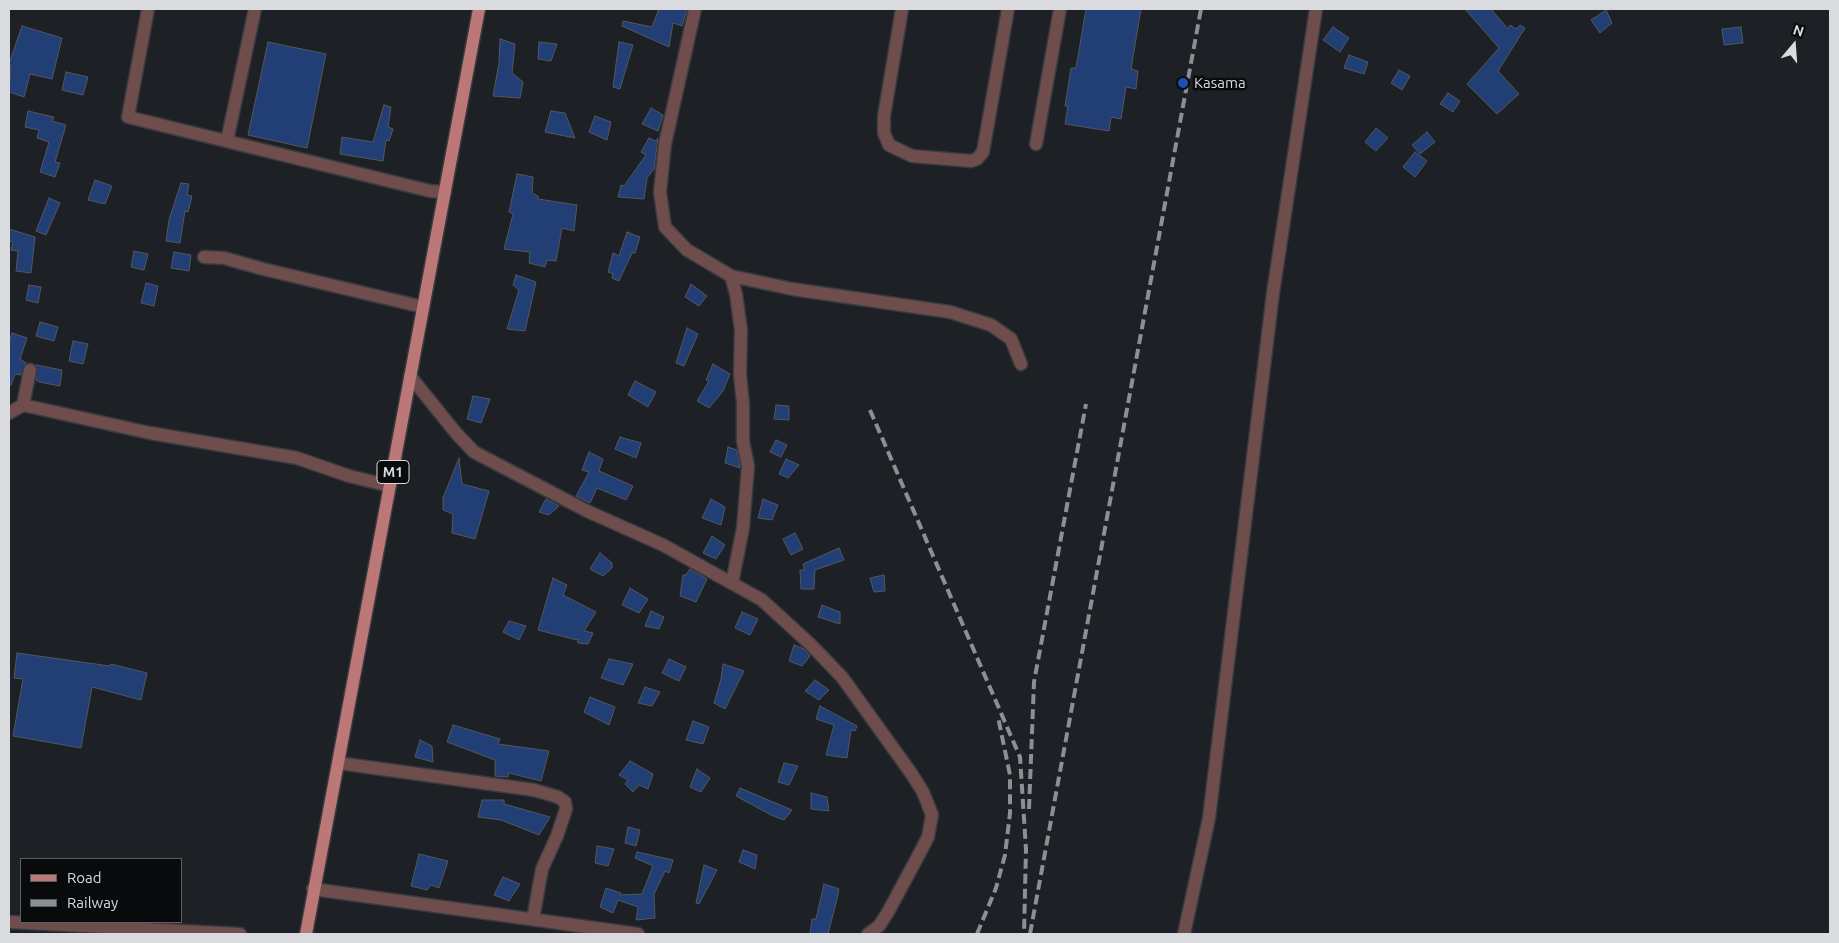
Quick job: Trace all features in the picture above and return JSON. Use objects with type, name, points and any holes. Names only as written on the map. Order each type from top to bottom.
[{"type":"main road","name":"M1","points":[[306,934],[479,9]]},
{"type":"street","points":[[148,9],[128,117],[430,191],[445,192]]},
{"type":"street","points":[[227,141],[255,9]]},
{"type":"street","points":[[695,9],[665,144],[660,192],[665,227],[687,250],[731,276],[792,289],[950,312],[990,325],[1011,339],[1021,364]]},
{"type":"street","points":[[902,9],[884,116],[884,133],[889,145],[912,156],[971,161],[977,159],[983,152],[1008,9]]},
{"type":"street","points":[[1036,144],[1060,9]]},
{"type":"street","points":[[1184,934],[1208,818],[1273,293],[1316,9]]},
{"type":"street","points":[[204,256],[224,258],[263,270],[423,307]]},
{"type":"street","points":[[731,276],[736,294],[741,330],[740,376],[743,404],[743,441],[748,466],[743,528],[732,584]]},
{"type":"street","points":[[22,405],[30,370]]},
{"type":"street","points":[[410,376],[456,433],[474,452],[587,511],[663,544],[762,600],[810,644],[842,677],[912,773],[932,815],[928,836],[916,860],[888,912],[878,926],[868,934]]},
{"type":"street","points":[[9,413],[22,405],[150,433],[297,458],[349,476],[390,486]]},
{"type":"street","points":[[338,763],[534,790],[558,797],[565,802],[566,809],[563,818],[542,869],[533,919]]},
{"type":"street","points":[[313,889],[638,934]]},
{"type":"street","points":[[28,923],[240,934]]},
{"type":"building","points":[[659,9],[687,9],[682,26],[673,23],[669,47],[622,26],[623,21],[652,27]]},
{"type":"building","points":[[1086,9],[1141,9],[1131,69],[1138,71],[1136,89],[1126,87],[1121,119],[1111,117],[1109,131],[1065,124],[1068,106],[1065,106],[1071,68],[1076,68]]},
{"type":"building","points":[[1465,9],[1491,9],[1508,29],[1510,25],[1516,29],[1520,25],[1525,28],[1498,71],[1519,94],[1497,114],[1467,84],[1499,48]]},
{"type":"building","points":[[1606,10],[1612,23],[1600,33],[1591,20]]},
{"type":"building","points":[[22,26],[62,38],[52,79],[30,74],[24,97],[9,92],[11,65],[9,64]]},
{"type":"building","points":[[1333,27],[1349,38],[1340,52],[1323,40]]},
{"type":"building","points":[[1741,27],[1743,43],[1724,45],[1722,29]]},
{"type":"building","points":[[500,39],[515,44],[512,73],[523,82],[520,98],[493,96],[499,63]]},
{"type":"building","points":[[268,42],[326,54],[307,148],[248,135]]},
{"type":"building","points":[[539,42],[557,44],[551,61],[538,59]]},
{"type":"building","points":[[619,42],[633,45],[620,89],[613,87]]},
{"type":"building","points":[[1349,55],[1368,62],[1364,74],[1344,68]]},
{"type":"building","points":[[1399,70],[1410,76],[1402,90],[1391,83]]},
{"type":"building","points":[[66,72],[88,77],[83,95],[62,90]]},
{"type":"building","points":[[1448,93],[1460,101],[1453,112],[1440,104]]},
{"type":"building","points":[[384,105],[391,107],[388,127],[393,129],[389,141],[386,140],[383,161],[340,154],[342,137],[373,142]]},
{"type":"building","points":[[651,108],[663,115],[658,131],[642,124]]},
{"type":"building","points":[[28,111],[54,117],[52,121],[66,125],[55,162],[60,163],[55,177],[40,172],[49,142],[37,138],[39,130],[25,127]]},
{"type":"building","points":[[551,111],[565,113],[575,138],[545,132]]},
{"type":"building","points":[[595,116],[611,122],[607,140],[589,132]]},
{"type":"building","points":[[1376,128],[1388,138],[1376,151],[1365,142]]},
{"type":"building","points":[[1427,132],[1435,142],[1420,154],[1412,145]]},
{"type":"building","points":[[649,138],[656,141],[658,138],[654,169],[647,178],[644,199],[618,197],[621,185],[624,186],[646,155],[641,152]]},
{"type":"building","points":[[1415,152],[1427,161],[1415,177],[1403,167]]},
{"type":"building","points":[[517,174],[533,177],[532,193],[538,196],[538,199],[577,205],[574,231],[562,228],[556,261],[547,260],[545,267],[529,263],[530,252],[504,249],[513,214],[509,212]]},
{"type":"building","points":[[95,180],[112,186],[105,204],[88,200]]},
{"type":"building","points":[[181,183],[189,184],[187,195],[192,196],[188,212],[185,211],[180,243],[166,241],[169,220]]},
{"type":"building","points":[[49,198],[60,203],[46,235],[36,231]]},
{"type":"building","points":[[9,229],[35,237],[31,273],[16,271],[18,251],[11,250],[13,242],[9,241]]},
{"type":"building","points":[[627,232],[640,237],[635,253],[632,253],[619,281],[612,278],[613,274],[608,272],[613,253],[619,256]]},
{"type":"building","points":[[134,251],[148,254],[144,270],[131,267]]},
{"type":"building","points":[[174,252],[191,255],[189,271],[171,268]]},
{"type":"building","points":[[516,275],[536,282],[525,331],[507,329],[519,290],[513,285]]},
{"type":"building","points":[[146,283],[158,286],[154,306],[141,303]]},
{"type":"building","points":[[691,284],[707,296],[699,306],[685,297]]},
{"type":"building","points":[[29,285],[41,287],[38,303],[26,300]]},
{"type":"building","points":[[40,322],[58,327],[54,341],[36,336]]},
{"type":"building","points":[[687,328],[698,334],[684,366],[676,363]]},
{"type":"building","points":[[12,333],[27,338],[20,359],[26,363],[21,375],[15,374],[11,385],[9,385],[9,343]]},
{"type":"building","points":[[73,341],[88,344],[83,364],[69,361]]},
{"type":"building","points":[[713,364],[730,374],[723,391],[709,408],[697,401],[709,381],[706,380]]},
{"type":"building","points":[[36,365],[62,370],[60,386],[36,380]]},
{"type":"building","points":[[635,381],[656,392],[648,407],[628,395]]},
{"type":"building","points":[[473,396],[490,399],[481,423],[467,419]]},
{"type":"building","points":[[776,405],[789,406],[789,420],[774,419]]},
{"type":"building","points":[[620,437],[641,443],[636,458],[615,449]]},
{"type":"building","points":[[776,440],[787,445],[781,457],[770,452]]},
{"type":"building","points":[[728,447],[737,450],[740,468],[725,463]]},
{"type":"building","points":[[589,452],[603,459],[599,471],[633,486],[626,500],[597,488],[590,503],[576,496],[589,472],[582,470]]},
{"type":"building","points":[[459,458],[462,484],[489,491],[475,539],[452,533],[453,514],[443,510],[443,498]]},
{"type":"building","points":[[786,459],[799,465],[788,478],[779,474]]},
{"type":"building","points":[[546,499],[559,506],[549,515],[539,512]]},
{"type":"building","points":[[711,499],[725,507],[721,525],[702,518]]},
{"type":"building","points":[[763,499],[778,505],[772,520],[758,518]]},
{"type":"building","points":[[795,533],[803,549],[791,555],[783,539]]},
{"type":"building","points":[[712,536],[725,545],[716,559],[703,553]]},
{"type":"building","points":[[839,548],[844,560],[815,570],[814,589],[801,589],[800,570],[805,570],[803,564]]},
{"type":"building","points":[[600,553],[612,563],[612,568],[603,576],[590,569]]},
{"type":"building","points":[[690,569],[707,579],[696,602],[680,596],[683,575],[686,575]]},
{"type":"building","points":[[884,575],[885,591],[874,592],[870,578]]},
{"type":"building","points":[[553,578],[567,585],[563,595],[596,612],[584,631],[593,633],[588,644],[578,643],[578,639],[538,630]]},
{"type":"building","points":[[630,588],[648,599],[639,613],[622,605]]},
{"type":"building","points":[[822,605],[840,612],[840,624],[818,617]]},
{"type":"building","points":[[651,611],[664,617],[659,629],[645,626]]},
{"type":"building","points":[[742,612],[758,619],[750,635],[735,628]]},
{"type":"building","points":[[509,621],[526,626],[519,640],[503,632]]},
{"type":"building","points":[[794,645],[804,649],[810,656],[802,666],[789,661]]},
{"type":"building","points":[[17,653],[110,666],[111,664],[147,673],[141,700],[92,687],[81,748],[13,736],[23,679],[14,678]]},
{"type":"building","points":[[609,659],[633,664],[623,685],[601,678]]},
{"type":"building","points":[[669,659],[686,667],[679,681],[662,673]]},
{"type":"building","points":[[723,664],[744,671],[725,709],[714,703]]},
{"type":"building","points":[[815,680],[829,690],[819,700],[805,691]]},
{"type":"building","points":[[645,687],[660,692],[652,706],[638,703]]},
{"type":"building","points":[[590,697],[615,707],[609,725],[584,712]]},
{"type":"building","points":[[820,706],[857,726],[855,731],[851,730],[847,758],[826,755],[834,725],[816,719]]},
{"type":"building","points":[[693,721],[709,727],[703,744],[686,740]]},
{"type":"building","points":[[453,725],[500,739],[498,744],[549,751],[541,781],[509,773],[508,777],[495,776],[495,760],[447,742]]},
{"type":"building","points":[[420,740],[432,746],[433,762],[415,757]]},
{"type":"building","points":[[630,761],[653,774],[648,789],[639,785],[633,792],[625,784],[628,780],[619,775]]},
{"type":"building","points":[[784,763],[798,766],[789,785],[778,782]]},
{"type":"building","points":[[697,769],[710,778],[701,792],[690,787]]},
{"type":"building","points":[[740,788],[792,810],[784,820],[771,815],[736,796]]},
{"type":"building","points":[[811,793],[827,797],[829,811],[811,809]]},
{"type":"building","points":[[482,800],[504,800],[504,804],[550,817],[539,835],[501,820],[478,817]]},
{"type":"building","points":[[628,827],[640,830],[636,846],[625,843]]},
{"type":"building","points":[[597,846],[614,849],[608,866],[595,863]]},
{"type":"building","points":[[743,850],[757,855],[755,869],[739,862]]},
{"type":"building","points":[[637,852],[673,860],[669,873],[665,871],[654,894],[655,918],[636,920],[638,907],[618,900],[613,913],[600,907],[606,888],[621,893],[620,895],[642,894],[653,866],[635,858]]},
{"type":"building","points":[[419,854],[448,861],[439,888],[431,885],[427,890],[411,886]]},
{"type":"building","points":[[704,865],[717,870],[699,904],[696,903]]},
{"type":"building","points":[[503,877],[520,884],[509,901],[494,895]]},
{"type":"building","points":[[824,884],[839,889],[828,934],[810,934],[812,919],[816,919]]},
{"type":"railway","points":[[1030,934],[1201,9]]},
{"type":"railway","points":[[1029,809],[1034,682],[1086,404]]},
{"type":"railway","points":[[870,410],[1020,757],[1026,849],[1024,934]]},
{"type":"railway","points":[[977,934],[996,888],[1005,855],[1010,813],[1010,775],[998,717]]},
{"type":"place","name":"Kasama","points":[[1183,83]]}]
